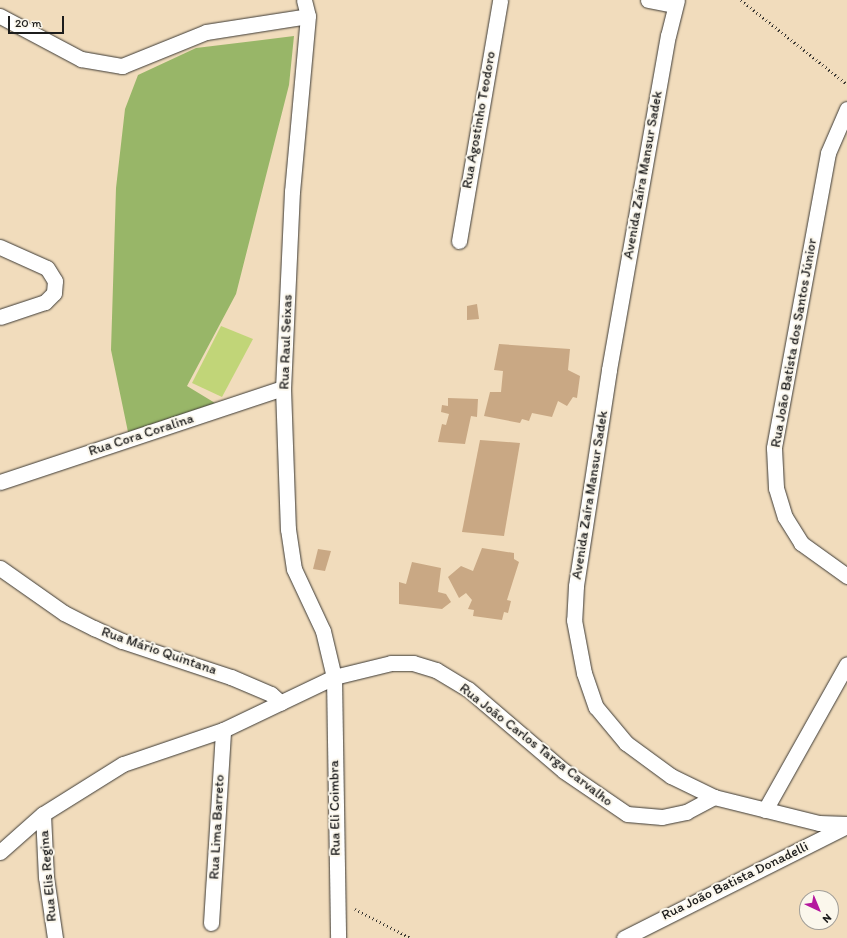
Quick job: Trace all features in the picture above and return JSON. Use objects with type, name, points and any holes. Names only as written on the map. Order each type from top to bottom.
[{"type":"street","name":"Rua Raul Seixas","points":[[304,0],[308,16],[292,191],[283,388],[289,549],[294,569],[323,631],[334,677]]},
{"type":"street","name":"Rua Agostinho Teodoro","points":[[459,241],[500,0]]},
{"type":"street","points":[[648,0],[676,2]]},
{"type":"street","name":"Avenida Zaíra Mansur Sadek","points":[[676,2],[609,370],[574,620],[584,673],[596,707],[643,758],[671,776],[714,797],[820,823],[847,825]]},
{"type":"street","points":[[0,16],[81,59],[122,66],[206,32],[308,16]]},
{"type":"street","name":"Rua João Batista dos Santos Júnior","points":[[847,109],[828,153],[774,448],[776,488],[785,517],[801,543],[847,576]]},
{"type":"street","points":[[0,247],[47,268],[55,281],[54,293],[46,302],[0,317]]},
{"type":"street","name":"Rua Cora Coralina","points":[[0,482],[283,388]]},
{"type":"street","name":"Rua Mário Quintana","points":[[0,568],[94,628],[122,641],[231,677],[271,694],[281,703]]},
{"type":"street","name":"Rua João Carlos Targa Carvalho","points":[[0,852],[43,814],[123,764],[223,730],[334,677],[391,663],[413,663],[436,670],[468,689],[564,771],[626,814],[662,817],[686,812],[714,797]]},
{"type":"street","points":[[765,810],[847,664]]},
{"type":"street","name":"Rua Eli Coimbra","points":[[334,677],[338,938]]},
{"type":"street","name":"Rua Lima Barreto","points":[[211,923],[223,730]]},
{"type":"street","name":"Rua Elis Regina","points":[[43,814],[46,877],[55,938]]},
{"type":"street","name":"Rua João Batista Donadelli","points":[[624,938],[847,825]]},
{"type":"path","points":[[741,0],[847,84]]},
{"type":"path","points":[[337,899],[411,938]]},
{"type":"green space","points":[[294,36],[289,85],[236,294],[187,386],[215,403],[128,432],[111,350],[116,188],[125,109],[138,75],[196,48]]},
{"type":"green space","points":[[221,326],[253,339],[222,397],[192,383]]},
{"type":"building","points":[[477,304],[479,319],[467,320],[467,306]]},
{"type":"building","points":[[499,344],[570,349],[568,370],[580,376],[577,398],[573,397],[567,406],[558,401],[552,417],[532,413],[529,421],[522,419],[520,423],[484,416],[490,392],[501,392],[503,371],[494,370]]},
{"type":"building","points":[[448,398],[478,399],[477,417],[471,416],[465,444],[438,442],[442,424],[446,425],[449,414],[441,412],[442,405],[448,406]]},
{"type":"building","points":[[480,440],[520,443],[504,536],[462,532]]},
{"type":"building","points":[[482,548],[514,553],[514,559],[519,562],[507,600],[511,601],[508,613],[504,612],[502,620],[473,616],[474,610],[468,609],[472,600],[466,593],[459,598],[448,577],[461,566],[473,571]]},
{"type":"building","points":[[318,549],[331,551],[325,571],[313,569]]},
{"type":"building","points":[[412,562],[441,568],[438,592],[446,594],[451,602],[442,609],[399,604],[399,582],[406,584]]}]
